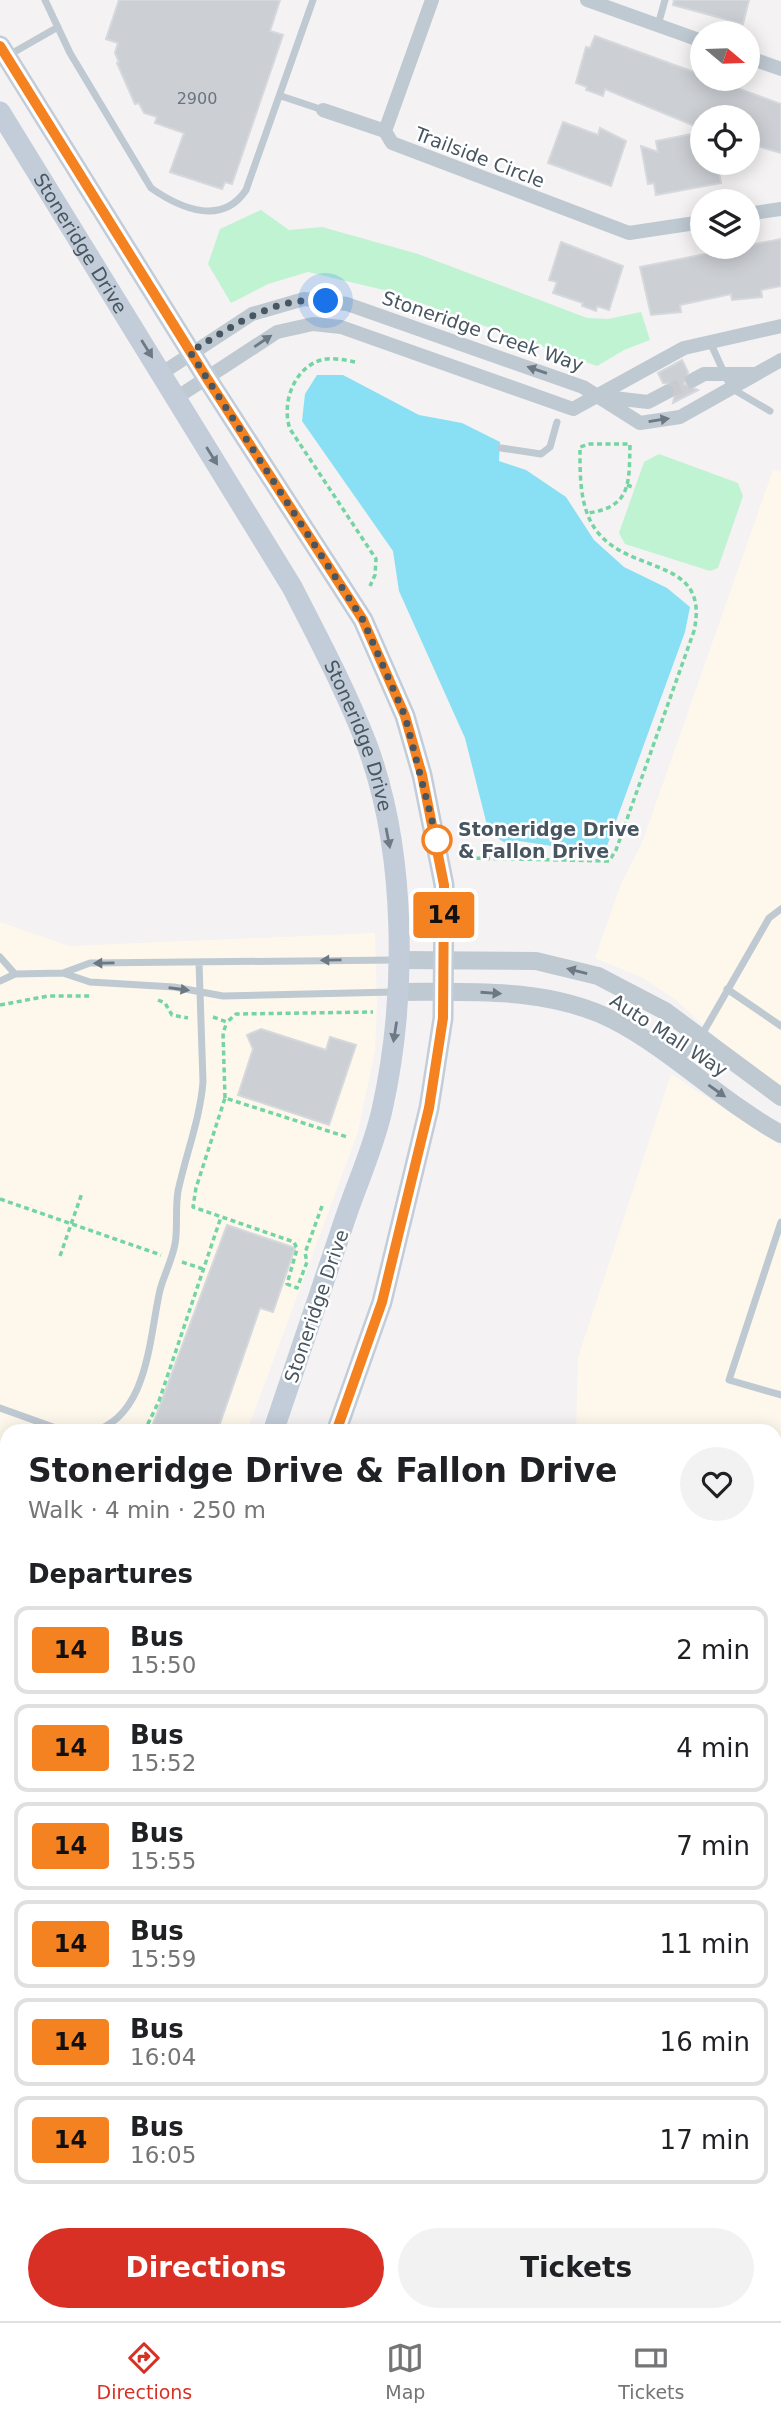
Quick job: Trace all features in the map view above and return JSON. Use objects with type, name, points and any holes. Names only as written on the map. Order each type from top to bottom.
[{"type":"main road","name":"Stoneridge Drive","points":[[3,51],[190,352],[363,620],[405,716],[425,788],[444,885],[443,1018],[429,1108],[382,1302],[339,1424]]},
{"type":"main road","name":"Stoneridge Drive","points":[[0,112],[292,587],[334,669],[367,746],[393,862],[399,960],[397,1021],[381,1112],[277,1424]]},
{"type":"street","points":[[323,110],[385,131],[432,0]]},
{"type":"street","points":[[587,0],[690,37]]},
{"type":"street","points":[[760,62],[781,69]]},
{"type":"street","name":"Trailside Circle","points":[[385,131],[392,143],[406,151],[629,233],[690,224]]},
{"type":"street","points":[[760,212],[781,209]]},
{"type":"street","name":"Stoneridge Creek Way","points":[[162,373],[190,352],[253,314],[304,299],[347,304],[583,387],[640,424],[680,417],[781,360]]},
{"type":"street","name":"Stoneridge Creek Way","points":[[176,398],[208,380],[277,332],[313,324],[341,327],[573,409],[684,348],[781,326]]},
{"type":"street","name":"Stoneridge Creek Way","points":[[693,380],[704,374],[756,374]]},
{"type":"street","name":"Stoneridge Creek Way","points":[[600,396],[648,402],[667,392]]},
{"type":"street","name":"Auto Mall Way","points":[[399,960],[536,961],[598,976],[665,1011],[781,1097]]},
{"type":"street","name":"Auto Mall Way","points":[[398,992],[502,994],[572,1003],[614,1020],[781,1133]]},
{"type":"lane","points":[[45,0],[151,188],[162,195],[210,212],[231,208],[246,190],[313,0]]},
{"type":"lane","points":[[658,25],[664,0]]},
{"type":"lane","points":[[3,51],[58,27]]},
{"type":"lane","points":[[281,96],[323,110]]},
{"type":"lane","points":[[710,342],[731,388],[770,411]]},
{"type":"lane","points":[[501,448],[541,454],[550,447],[557,422]]},
{"type":"lane","points":[[677,1063],[700,1038],[769,918],[781,909]]},
{"type":"lane","points":[[0,957],[15,974]]},
{"type":"lane","points":[[0,981],[15,974],[63,973],[90,964],[399,960]]},
{"type":"lane","points":[[107,1424],[120,1417],[133,1397],[150,1347],[160,1290],[176,1242],[177,1194],[202,1100],[199,962]]},
{"type":"lane","points":[[63,973],[90,982],[223,996],[398,992]]},
{"type":"lane","points":[[727,989],[781,1026]]},
{"type":"lane","points":[[781,1222],[729,1380],[781,1395]]},
{"type":"lane","points":[[0,1408],[45,1424]]},
{"type":"path","points":[[355,362],[324,359],[306,367],[294,382],[286,418],[290,429],[376,559],[376,575],[370,586]]},
{"type":"path","points":[[468,858],[609,861],[616,850],[694,631],[699,608],[692,588],[669,572],[621,552],[599,534],[588,513],[580,486],[580,447],[590,444],[630,444],[628,485],[616,506],[588,513]]},
{"type":"path","points":[[628,485],[635,488]]},
{"type":"path","points":[[227,1022],[223,1033],[225,1097],[195,1188],[193,1207],[294,1242],[297,1249],[287,1284],[297,1288],[307,1262],[305,1252],[323,1206]]},
{"type":"path","points":[[225,1097],[347,1138]]},
{"type":"path","points":[[60,1256],[82,1194]]},
{"type":"path","points":[[0,1199],[203,1269]]},
{"type":"path","points":[[148,1424],[159,1401],[220,1217]]},
{"type":"shaded area","points":[[773,470],[781,472],[781,1088],[743,1062],[676,1000],[641,977],[595,958],[621,884],[642,843]]},
{"type":"shaded area","points":[[0,922],[69,946],[375,933],[375,1050],[358,1132],[250,1424],[0,1424]]},
{"type":"shaded area","points":[[671,1074],[781,1146],[781,1424],[576,1424],[578,1358]]},
{"type":"green space","points":[[261,210],[289,230],[322,227],[418,254],[587,318],[608,319],[641,312],[650,340],[624,350],[597,366],[384,290],[308,272],[268,284],[231,303],[208,264],[220,229]]},
{"type":"green space","points":[[659,454],[738,483],[743,496],[718,568],[710,571],[625,544],[619,533],[644,462]]},
{"type":"water","points":[[317,375],[343,375],[419,415],[462,423],[500,442],[499,461],[526,470],[566,497],[594,540],[624,567],[667,588],[690,607],[685,632],[604,854],[519,841],[507,844],[489,833],[465,738],[399,591],[393,551],[302,421],[305,394]]},
{"type":"building","points":[[119,0],[280,0],[270,31],[283,35],[232,184],[225,182],[222,189],[170,172],[184,133],[155,123],[157,117],[144,113],[139,103],[135,104],[117,63],[119,62],[115,53],[118,43],[106,39]]},
{"type":"building","points":[[674,0],[749,0],[744,21],[732,21],[673,5]]},
{"type":"building","points":[[595,36],[690,71],[690,91],[745,91],[781,104],[781,153],[760,147],[760,105],[690,105],[690,124],[605,89],[603,96],[586,90],[587,87],[576,83],[586,47],[590,48]]},
{"type":"building","points":[[563,122],[598,135],[600,128],[626,141],[611,186],[548,163]]},
{"type":"building","points":[[690,134],[690,175],[719,175],[721,183],[656,195],[654,183],[648,184],[641,146],[658,152],[656,141]]},
{"type":"building","points":[[781,239],[781,286],[761,290],[762,297],[732,300],[731,294],[680,305],[681,312],[651,315],[640,267],[690,257],[760,259],[760,243]]},
{"type":"building","points":[[561,242],[623,266],[609,310],[597,306],[596,311],[582,306],[583,303],[553,293],[557,282],[549,280]]},
{"type":"building","points":[[682,360],[688,372],[684,384],[698,390],[673,403],[676,388],[672,384],[663,383],[658,373]]},
{"type":"building","points":[[261,1029],[326,1050],[330,1037],[356,1045],[329,1125],[238,1095],[253,1049],[247,1035]]},
{"type":"building","points":[[227,1225],[295,1248],[273,1312],[260,1308],[220,1424],[153,1424]]},
{"type":"tunnel","points":[[667,392],[693,380]]},
{"type":"bus line","name":"14","points":[[0,46],[208,380],[363,620],[405,716],[422,775],[437,839],[444,885],[443,1018],[429,1108],[382,1302],[339,1424]]},
{"type":"place","name":"Stoneridge Drive & Fallon Drive","points":[[437,840]]},
{"type":"route","points":[[326,301],[304,299],[253,314],[190,352],[363,620],[405,716],[437,840]]}]
